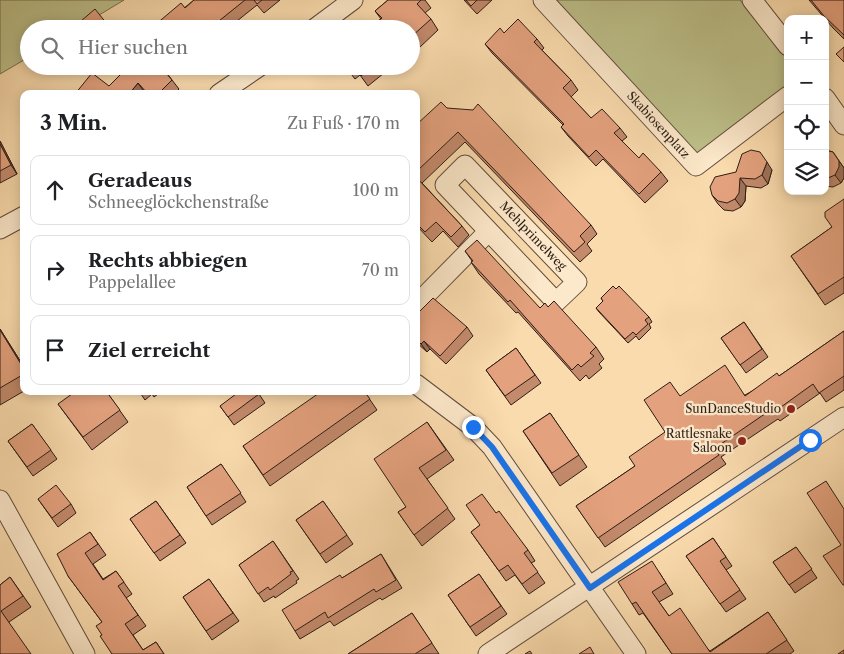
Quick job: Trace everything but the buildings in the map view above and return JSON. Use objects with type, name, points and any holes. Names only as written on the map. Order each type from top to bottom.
[{"type":"street","points":[[326,20],[353,0]]},
{"type":"street","name":"Skabiosenplatz","points":[[543,0],[696,166],[784,99]]},
{"type":"street","points":[[752,0],[784,41]]},
{"type":"street","points":[[225,90],[247,75]]},
{"type":"street","points":[[829,104],[844,125]]},
{"type":"street","name":"Mehlprimelweg","points":[[465,165],[577,282],[556,302],[489,231],[445,185],[465,165]]},
{"type":"street","points":[[0,229],[20,218]]},
{"type":"street","points":[[420,301],[489,231]]},
{"type":"street","points":[[420,387],[473,427],[492,447],[636,654]]},
{"type":"street","points":[[488,654],[590,588],[844,417]]},
{"type":"street","points":[[0,500],[86,654]]},
{"type":"green space","points":[[0,0],[124,0],[91,20],[20,20],[20,62],[0,74]]},
{"type":"green space","points":[[552,0],[740,0],[784,52],[784,89],[695,156]]},
{"type":"place","name":"SunDanceStudio","points":[[791,409]]},
{"type":"place","name":"Rattlesnake Saloon","points":[[742,441]]},
{"type":"route","points":[[473,427],[492,447],[590,588],[810,440]]}]
